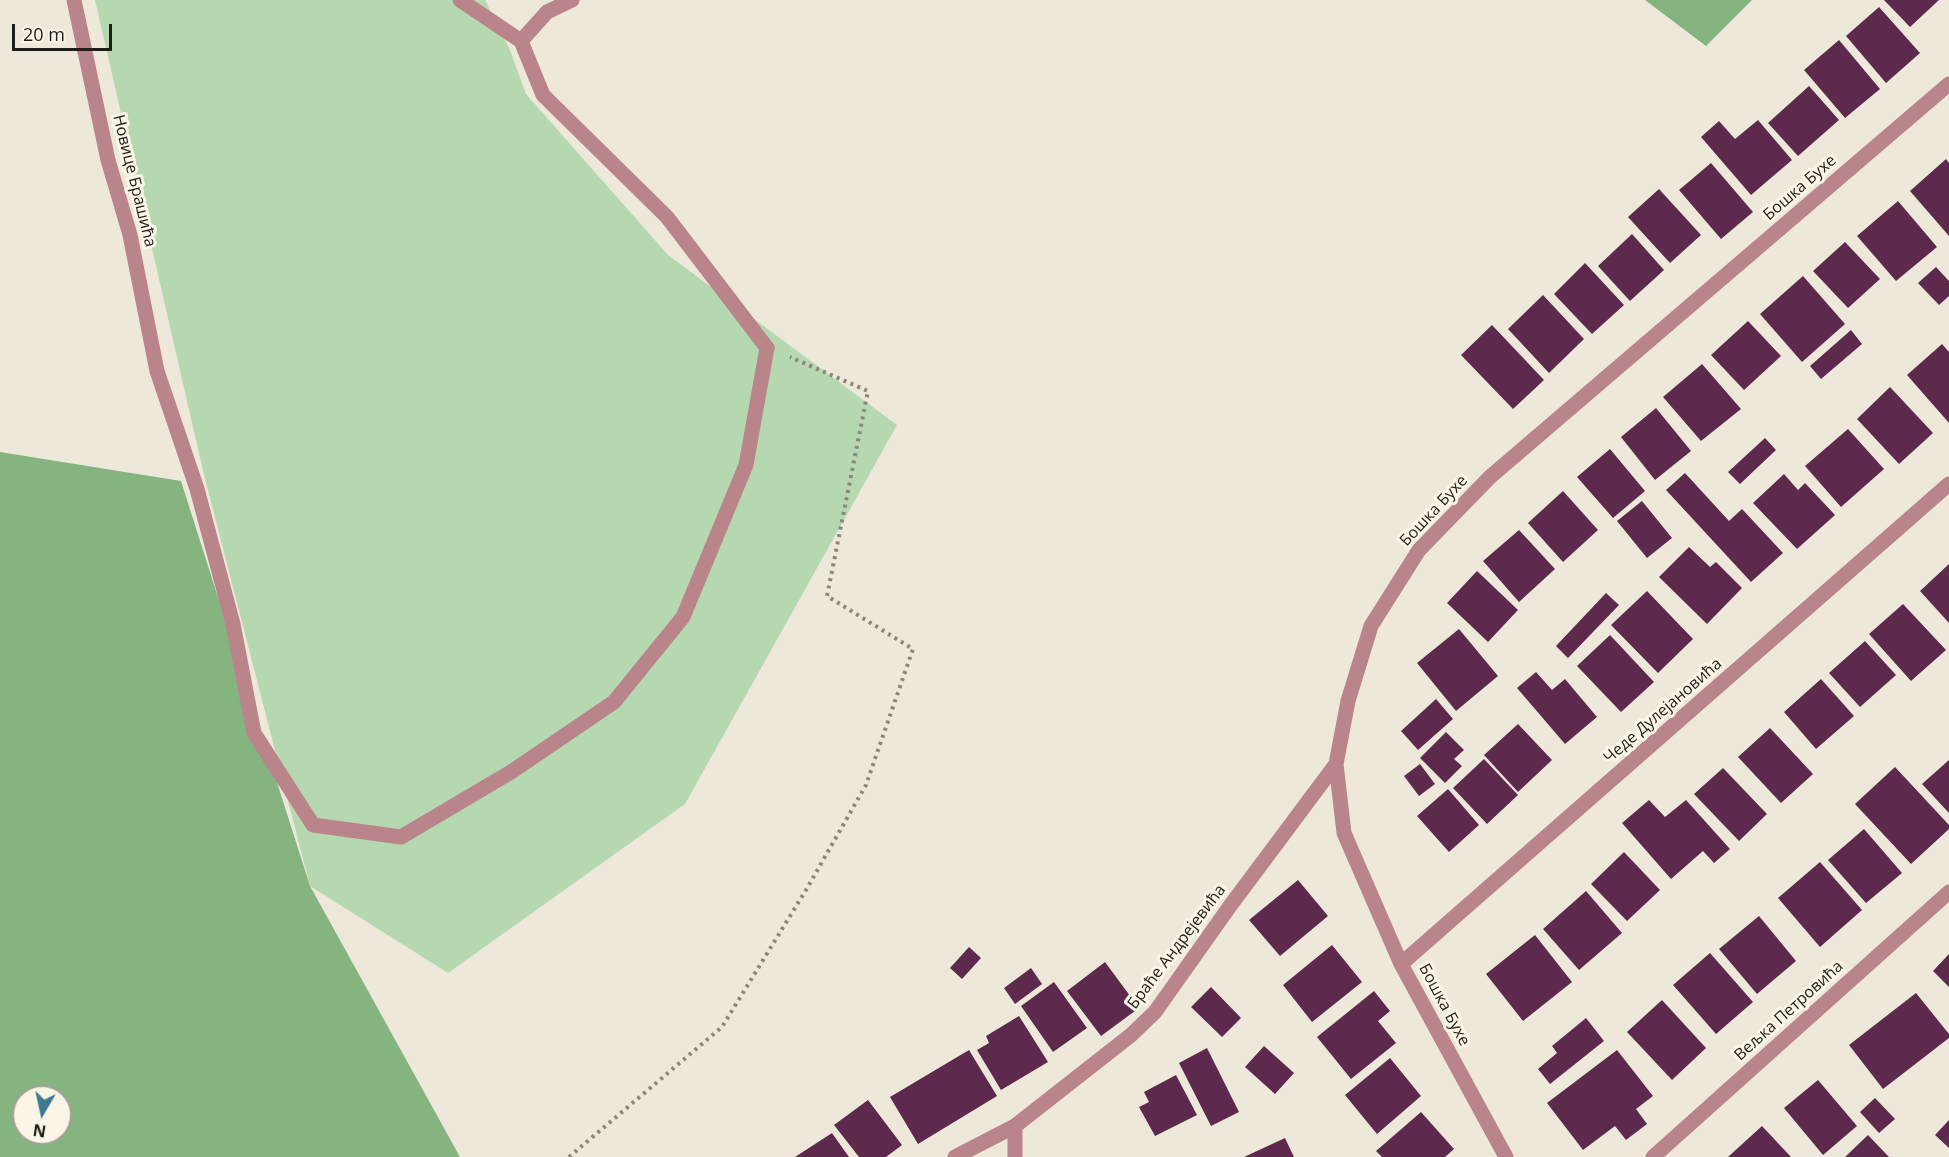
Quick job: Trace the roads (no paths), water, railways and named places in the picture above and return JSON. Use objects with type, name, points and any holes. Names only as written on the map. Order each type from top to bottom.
[{"type":"street","name":"Новице Брашића","points":[[74,0],[108,160],[130,235],[156,371],[197,489],[233,624],[254,733],[313,825],[401,837],[511,772],[614,702],[683,617],[746,465],[767,348],[667,217],[543,95],[521,41]]},
{"type":"street","points":[[460,0],[521,41],[548,12],[572,0]]},
{"type":"street","name":"Бошка Бухе","points":[[1506,1157],[1401,964],[1344,833],[1336,764],[1348,701],[1371,626],[1419,550],[1490,477],[1949,84]]},
{"type":"street","name":"Чеде Дулејановића","points":[[1401,964],[1949,484]]},
{"type":"street","name":"Браће Андрејевића","points":[[955,1157],[1016,1126],[1131,1035],[1155,1012],[1230,906],[1336,764]]},
{"type":"street","name":"Вељка Петровића","points":[[1653,1157],[1949,892]]},
{"type":"street","points":[[1015,1157],[1016,1126]]}]
